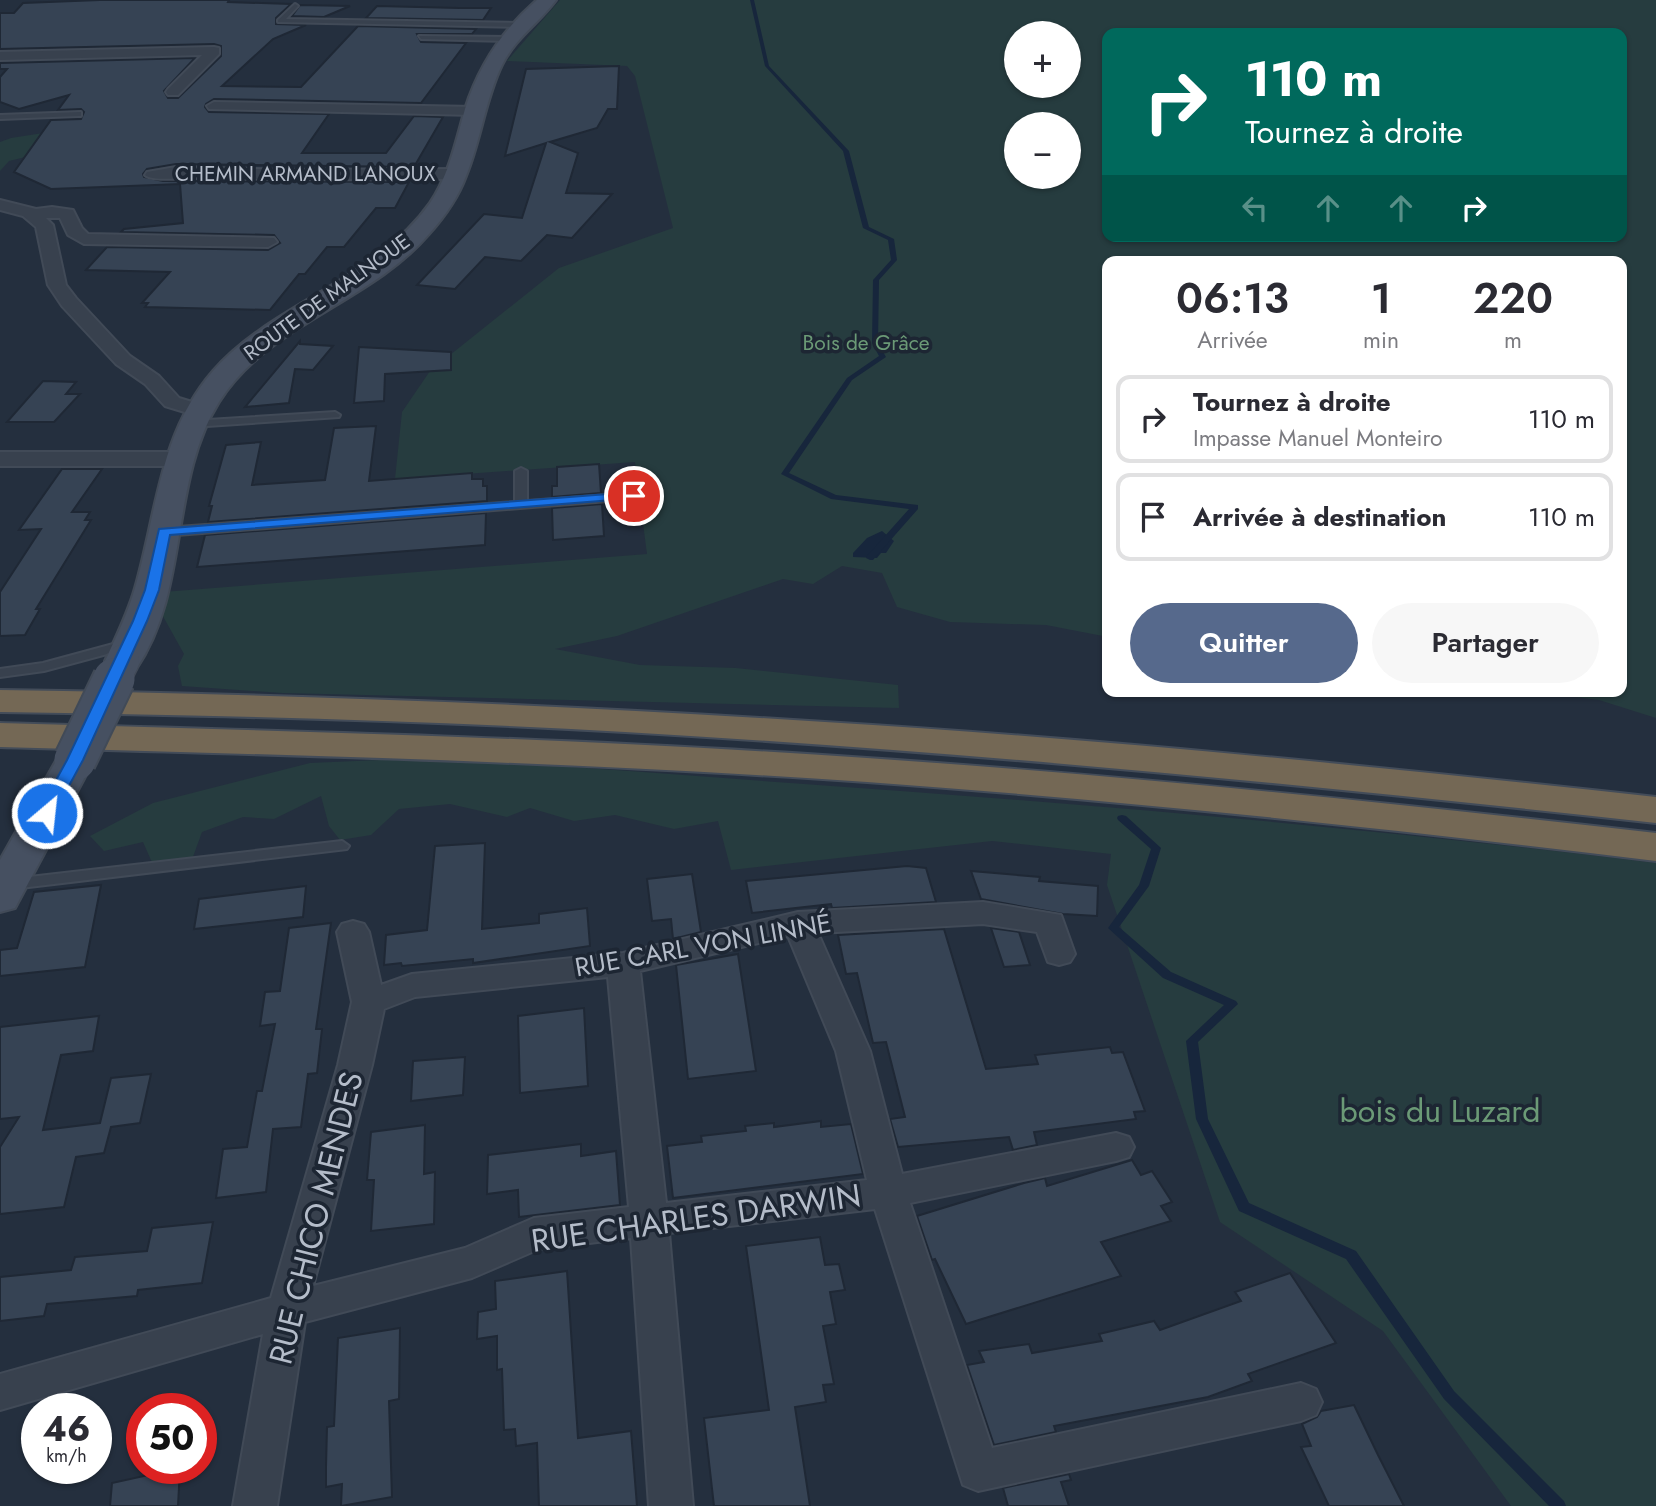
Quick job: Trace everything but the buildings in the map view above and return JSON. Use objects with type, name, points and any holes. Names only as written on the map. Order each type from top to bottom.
[{"type":"highway","points":[[0,701],[432,712],[751,729],[1163,760],[1473,789],[1656,810]]},
{"type":"highway","points":[[0,735],[355,745],[754,763],[1176,796],[1656,847]]},
{"type":"main road","name":"ROUTE DE MALNOUE","points":[[4,891],[75,760],[127,653],[152,590],[178,459],[195,417],[224,376],[250,352],[388,257],[437,210],[456,174],[487,76],[515,32],[547,0]]},
{"type":"street","points":[[0,56],[214,51],[173,92]]},
{"type":"street","points":[[214,106],[475,111]]},
{"type":"street","name":"CHEMIN ARMAND LANOUX","points":[[153,175],[176,172],[292,175],[456,174]]},
{"type":"street","points":[[0,205],[33,215],[44,225],[57,285],[69,302],[123,360],[152,380],[172,402],[195,417]]},
{"type":"street","points":[[33,215],[52,212],[68,214],[74,231],[84,239],[268,242]]},
{"type":"street","points":[[0,459],[178,459]]},
{"type":"street","name":"RUE CARL VON LINNÉ","points":[[369,1002],[412,986],[623,964],[798,923],[983,913],[1049,923],[1059,954]]},
{"type":"street","points":[[798,923],[853,1051],[888,1192],[978,1471],[1301,1402]]},
{"type":"street","name":"RUE CHICO MENDES","points":[[255,1506],[287,1310],[355,1065],[369,1002],[353,932]]},
{"type":"street","points":[[623,964],[649,1220],[671,1506]]},
{"type":"street","name":"RUE CHARLES DARWIN","points":[[0,1392],[287,1310],[471,1262],[534,1234],[888,1192],[1116,1147]]},
{"type":"lane","points":[[295,6],[280,21],[515,32]]},
{"type":"lane","points":[[421,37],[515,32]]},
{"type":"lane","points":[[0,117],[78,114]]},
{"type":"lane","points":[[195,417],[335,415]]},
{"type":"lane","points":[[521,471],[521,504]]},
{"type":"lane","points":[[164,531],[634,496]]},
{"type":"lane","points":[[0,673],[127,653]]},
{"type":"lane","points":[[4,891],[342,846]]},
{"type":"green space","name":"Bois de Grâce","points":[[560,0],[1656,0],[1656,718],[1599,700],[1575,697],[1627,697],[1627,256],[1102,256],[1102,636],[1046,625],[950,622],[897,607],[882,573],[842,566],[813,584],[783,579],[617,636],[555,649],[640,665],[736,668],[898,685],[899,708],[282,693],[182,686],[178,666],[184,654],[150,593],[647,554],[635,462],[395,479],[402,412],[430,371],[559,268],[673,228],[635,76],[627,66],[507,61]]},
{"type":"green space","points":[[56,131],[42,153],[9,161],[0,171],[0,142]]},
{"type":"green space","name":"bois du Luzard","points":[[425,758],[608,769],[1115,808],[1656,863],[1656,1506],[1511,1506],[1383,1331],[1220,1222],[1107,885],[1111,854],[992,841],[731,870],[718,821],[674,829],[615,815],[574,821],[530,808],[507,817],[450,804],[399,809],[371,835],[340,840],[329,826],[321,796],[274,819],[243,817],[202,832],[190,865],[154,867],[143,842],[104,851],[90,836],[153,803],[310,763]]},
{"type":"water","points":[[882,531],[894,541],[886,553],[881,553],[877,558],[853,557],[853,553],[867,538]]},
{"type":"waterway","points":[[752,0],[767,66],[846,151],[866,228],[891,239],[894,260],[876,280],[875,343],[883,357],[849,379],[785,474],[834,497],[915,507],[870,558]]},
{"type":"waterway","points":[[1122,818],[1156,848],[1144,886],[1113,928],[1167,975],[1232,1004],[1192,1041],[1202,1119],[1244,1207],[1351,1255],[1449,1395],[1559,1506]]},
{"type":"route","points":[[47,813],[140,621],[152,590],[164,531],[634,496]]}]
